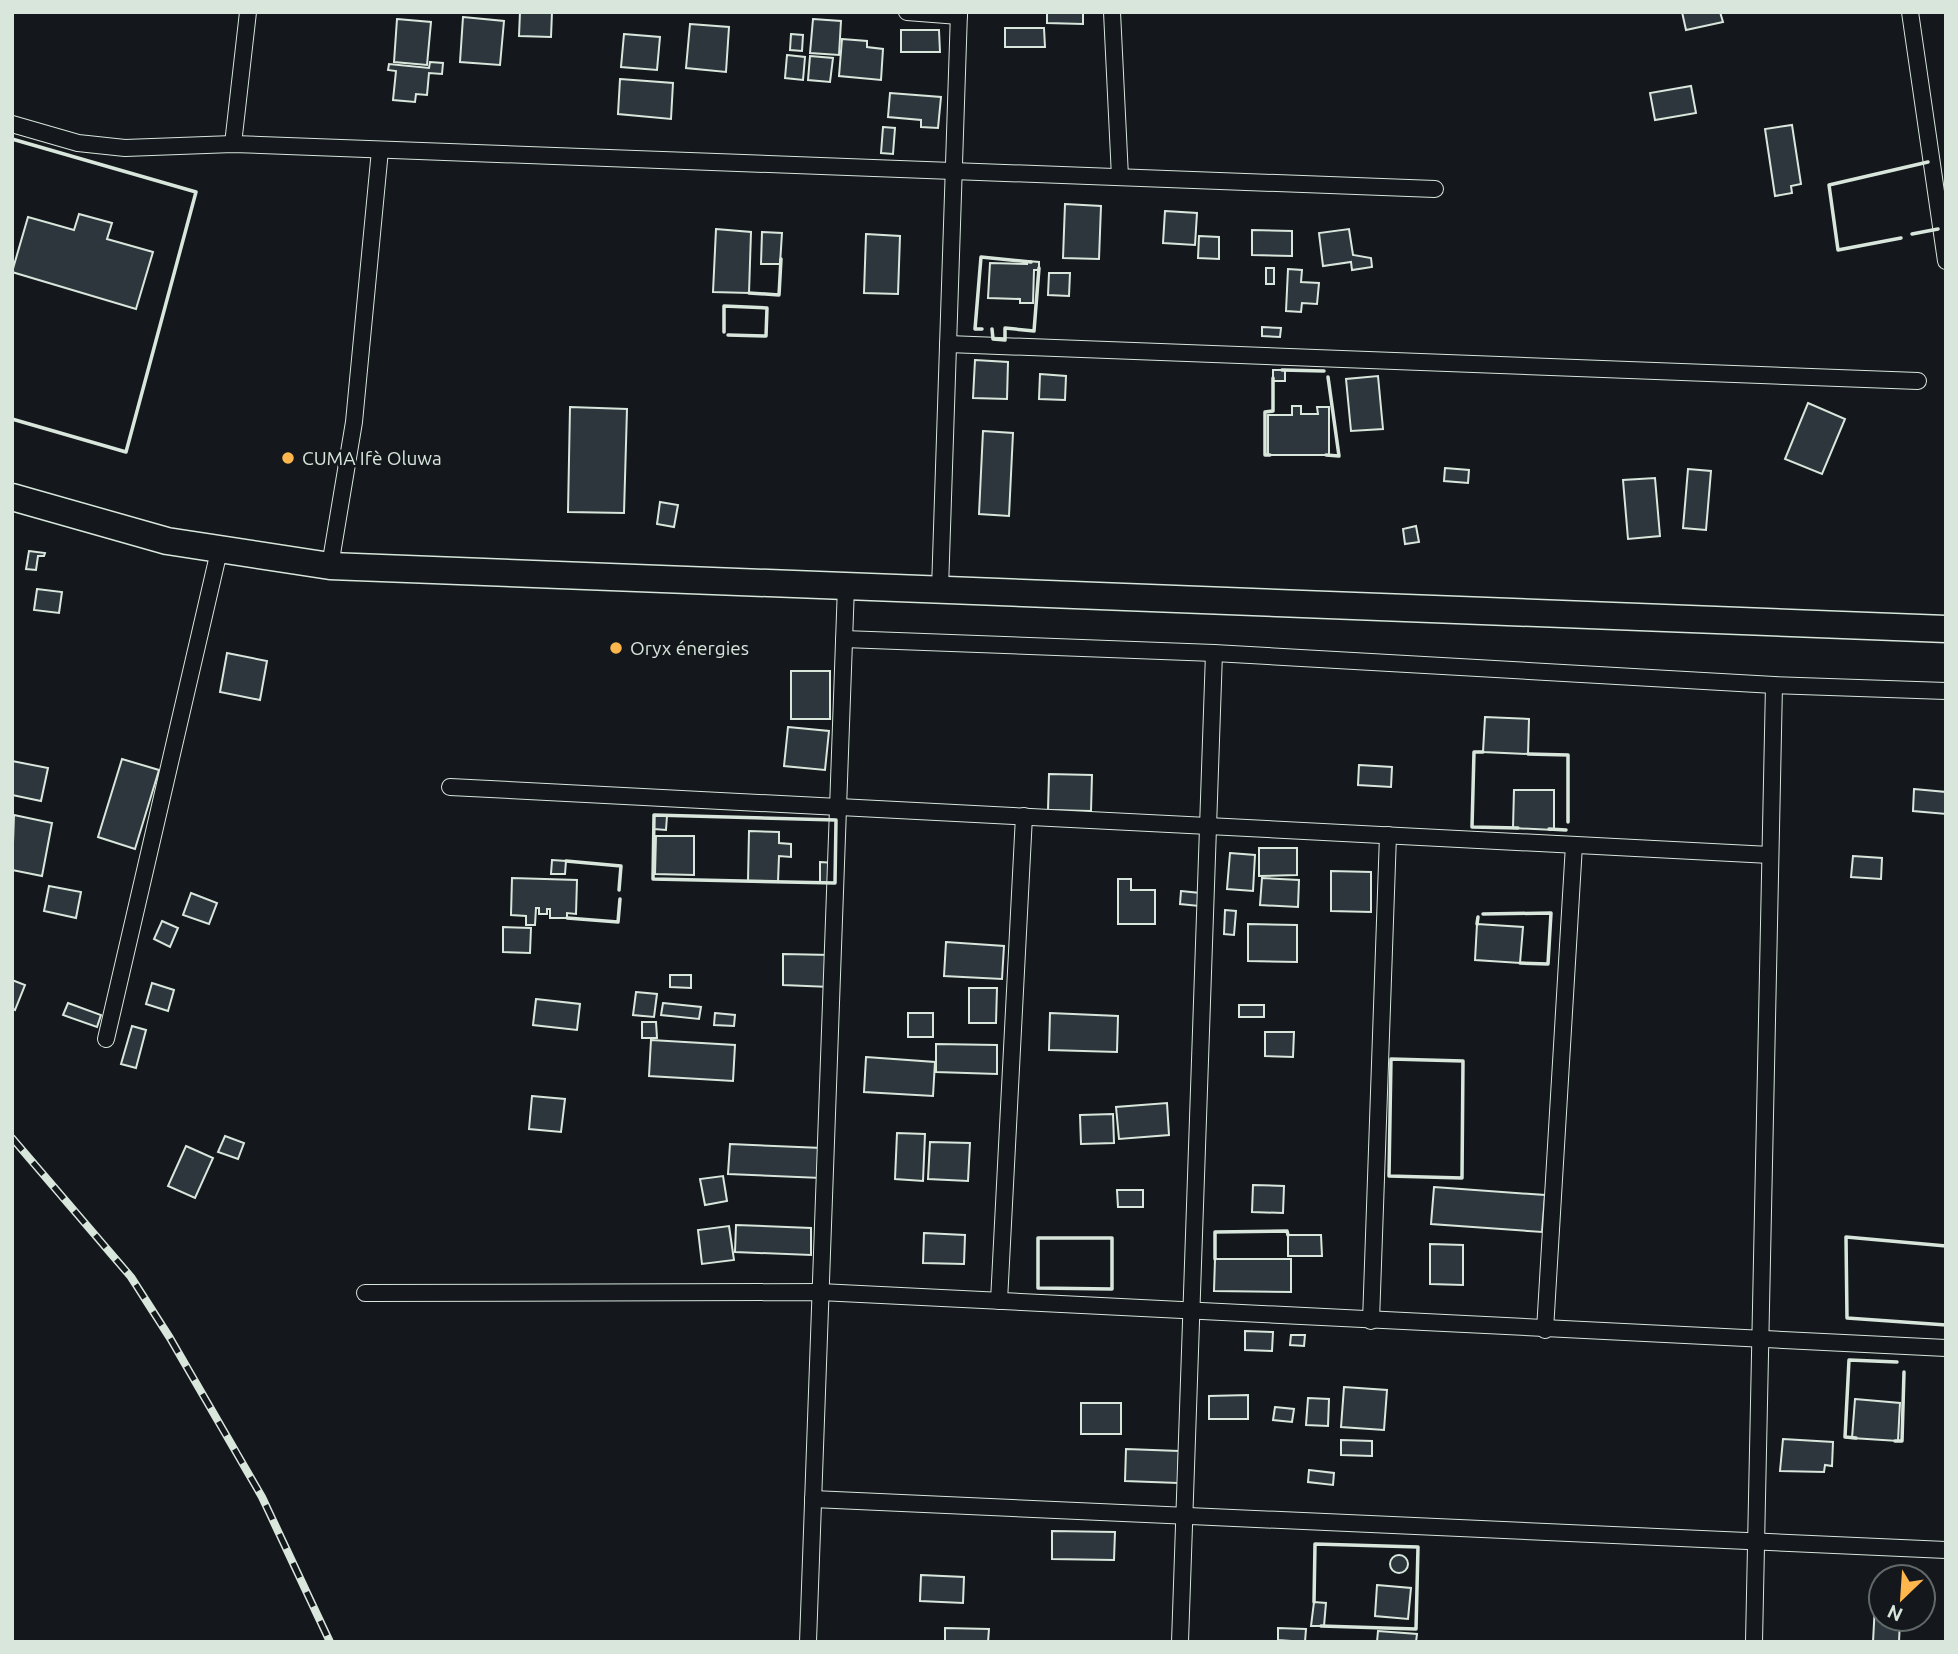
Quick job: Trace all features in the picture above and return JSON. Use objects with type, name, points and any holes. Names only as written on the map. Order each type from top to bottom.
[{"type":"main road","points":[[13,501],[167,541],[330,566],[1946,629]]},
{"type":"street","points":[[233,144],[248,12]]},
{"type":"street","points":[[907,12],[959,14],[940,590]]},
{"type":"street","points":[[1112,12],[1120,177]]},
{"type":"street","points":[[1910,12],[1946,261]]},
{"type":"street","points":[[12,124],[78,143],[125,148],[233,144],[1435,189]]},
{"type":"street","points":[[330,566],[354,422],[380,150]]},
{"type":"street","points":[[948,344],[1918,381]]},
{"type":"street","points":[[106,1039],[219,551]]},
{"type":"street","points":[[808,1642],[846,586]]},
{"type":"street","points":[[844,639],[1214,653],[1774,685],[1946,691]]},
{"type":"street","points":[[1180,1642],[1214,653]]},
{"type":"street","points":[[1754,1642],[1774,685]]},
{"type":"street","points":[[450,787],[1770,855]]},
{"type":"street","points":[[999,1301],[1024,816]]},
{"type":"street","points":[[1371,1321],[1388,835]]},
{"type":"street","points":[[1545,1330],[1574,845]]},
{"type":"street","points":[[365,1293],[821,1292],[1760,1341],[1946,1348]]},
{"type":"street","points":[[813,1499],[1946,1550]]},
{"type":"building","points":[[520,12],[552,12],[551,37],[519,36]]},
{"type":"building","points":[[1047,12],[1083,12],[1083,24],[1047,23]]},
{"type":"building","points":[[1682,12],[1720,12],[1723,22],[1686,30]]},
{"type":"building","points":[[463,17],[504,21],[500,65],[460,62]]},
{"type":"building","points":[[397,19],[431,22],[427,65],[394,62]]},
{"type":"building","points":[[813,19],[841,21],[839,55],[810,53]]},
{"type":"building","points":[[690,24],[729,27],[726,72],[686,68]]},
{"type":"building","points":[[1005,28],[1044,28],[1045,47],[1005,47]]},
{"type":"building","points":[[901,30],[939,30],[940,52],[901,52]]},
{"type":"building","points":[[624,34],[660,37],[657,70],[621,67]]},
{"type":"building","points":[[791,34],[803,35],[802,51],[790,50]]},
{"type":"building","points":[[842,39],[867,41],[867,47],[883,49],[881,80],[839,76]]},
{"type":"building","points":[[787,55],[805,57],[803,80],[785,78]]},
{"type":"building","points":[[810,56],[833,58],[830,82],[808,80]]},
{"type":"building","points":[[430,62],[443,63],[442,74],[429,73],[427,95],[416,94],[415,102],[393,100],[396,71],[388,70],[389,64],[429,68]]},
{"type":"building","points":[[620,79],[673,83],[671,119],[618,114]]},
{"type":"building","points":[[1691,86],[1696,113],[1655,120],[1650,93]]},
{"type":"building","points":[[890,93],[941,97],[938,128],[921,127],[921,120],[888,117]]},
{"type":"building","points":[[1792,125],[1801,184],[1791,186],[1792,193],[1775,196],[1765,129]]},
{"type":"building","points":[[883,127],[895,128],[893,154],[881,153]]},
{"type":"building","points":[[1065,204],[1101,206],[1099,259],[1063,258]]},
{"type":"building","points":[[1165,211],[1197,213],[1195,245],[1163,243]]},
{"type":"building","points":[[79,214],[112,223],[107,239],[153,252],[136,309],[12,272],[28,217],[74,230]]},
{"type":"building","points":[[716,229],[751,232],[749,293],[713,292]]},
{"type":"building","points":[[1349,229],[1353,255],[1371,258],[1372,267],[1352,270],[1351,262],[1323,266],[1319,233]]},
{"type":"building","points":[[1252,230],[1292,231],[1292,256],[1252,255]]},
{"type":"building","points":[[762,232],[782,233],[780,264],[761,264]]},
{"type":"building","points":[[866,234],[900,236],[898,294],[864,293]]},
{"type":"building","points":[[1199,236],[1219,237],[1219,259],[1198,258]]},
{"type":"building","points":[[1027,261],[1039,262],[1039,270],[1034,270],[1033,303],[1020,303],[1020,299],[988,298],[990,263],[1027,264]]},
{"type":"building","points":[[1266,268],[1274,268],[1274,284],[1266,284]]},
{"type":"building","points":[[1288,269],[1302,270],[1301,282],[1319,283],[1317,304],[1302,303],[1301,312],[1286,311]]},
{"type":"building","points":[[1049,273],[1070,273],[1069,296],[1048,295]]},
{"type":"building","points":[[1262,327],[1281,328],[1280,337],[1262,336]]},
{"type":"building","points":[[975,360],[1008,362],[1007,399],[973,398]]},
{"type":"building","points":[[1273,370],[1285,370],[1285,381],[1273,381]]},
{"type":"building","points":[[1040,374],[1066,376],[1065,400],[1039,399]]},
{"type":"building","points":[[1378,376],[1383,429],[1351,431],[1346,379]]},
{"type":"building","points":[[1808,403],[1845,419],[1822,474],[1785,459]]},
{"type":"building","points":[[1292,406],[1301,406],[1301,414],[1318,414],[1317,407],[1329,407],[1329,455],[1268,455],[1268,415],[1292,415]]},
{"type":"building","points":[[570,407],[627,409],[624,513],[568,512]]},
{"type":"building","points":[[983,431],[1013,433],[1009,516],[979,514]]},
{"type":"building","points":[[1445,468],[1469,470],[1468,483],[1444,481]]},
{"type":"building","points":[[1688,469],[1711,471],[1706,530],[1683,528]]},
{"type":"building","points":[[1655,478],[1660,536],[1628,539],[1623,480]]},
{"type":"building","points":[[660,502],[678,505],[674,527],[657,524]]},
{"type":"building","points":[[1416,526],[1419,542],[1405,544],[1403,529]]},
{"type":"building","points":[[29,551],[45,553],[44,556],[38,556],[36,570],[26,569]]},
{"type":"building","points":[[37,589],[62,592],[59,613],[34,610]]},
{"type":"building","points":[[227,653],[267,661],[260,700],[220,692]]},
{"type":"building","points":[[791,671],[830,671],[830,719],[791,719]]},
{"type":"building","points":[[1485,717],[1529,719],[1528,754],[1483,752]]},
{"type":"building","points":[[788,727],[829,731],[825,770],[784,766]]},
{"type":"building","points":[[122,759],[159,770],[135,849],[98,837]]},
{"type":"building","points":[[12,761],[48,768],[41,801],[12,795]]},
{"type":"building","points":[[1359,765],[1392,767],[1391,787],[1358,785]]},
{"type":"building","points":[[1049,774],[1092,775],[1091,811],[1048,810]]},
{"type":"building","points":[[1914,789],[1946,792],[1946,814],[1913,811]]},
{"type":"building","points":[[1514,790],[1554,790],[1554,830],[1513,828]]},
{"type":"building","points":[[14,815],[52,823],[42,876],[12,870]]},
{"type":"building","points":[[654,815],[667,816],[666,830],[654,829]]},
{"type":"building","points":[[749,831],[779,832],[779,843],[791,844],[791,857],[779,856],[778,882],[748,881]]},
{"type":"building","points":[[656,836],[694,836],[694,875],[655,874]]},
{"type":"building","points":[[1259,848],[1297,848],[1297,875],[1259,876]]},
{"type":"building","points":[[1230,853],[1255,855],[1253,891],[1227,889]]},
{"type":"building","points":[[1853,856],[1882,858],[1881,879],[1851,877]]},
{"type":"building","points":[[552,860],[566,861],[565,874],[551,874]]},
{"type":"building","points":[[820,862],[835,863],[835,883],[820,883]]},
{"type":"building","points":[[1331,871],[1371,872],[1371,912],[1331,911]]},
{"type":"building","points":[[512,878],[577,880],[576,914],[567,913],[567,918],[550,918],[550,909],[547,909],[547,914],[539,914],[539,908],[536,908],[535,925],[526,925],[526,916],[511,915]]},
{"type":"building","points":[[1262,878],[1299,880],[1298,907],[1260,905]]},
{"type":"building","points":[[1118,879],[1131,879],[1131,890],[1155,890],[1155,924],[1118,924]]},
{"type":"building","points":[[49,886],[81,892],[76,918],[44,911]]},
{"type":"building","points":[[1181,891],[1200,893],[1199,906],[1180,904]]},
{"type":"building","points":[[191,893],[217,903],[209,924],[183,915]]},
{"type":"building","points":[[1225,910],[1236,911],[1234,935],[1224,934]]},
{"type":"building","points":[[162,921],[178,928],[170,947],[154,939]]},
{"type":"building","points":[[1248,924],[1297,925],[1297,962],[1248,961]]},
{"type":"building","points":[[1477,924],[1523,927],[1520,963],[1475,960]]},
{"type":"building","points":[[503,927],[531,928],[530,953],[503,952]]},
{"type":"building","points":[[946,942],[1004,946],[1002,979],[944,976]]},
{"type":"building","points":[[783,954],[831,955],[830,987],[783,985]]},
{"type":"building","points":[[670,975],[691,975],[691,988],[670,987]]},
{"type":"building","points":[[12,980],[25,985],[15,1010],[12,1008]]},
{"type":"building","points":[[152,983],[174,990],[168,1011],[146,1004]]},
{"type":"building","points":[[969,988],[997,988],[996,1023],[969,1023]]},
{"type":"building","points":[[636,992],[657,994],[654,1017],[633,1015]]},
{"type":"building","points":[[536,999],[580,1004],[577,1030],[533,1025]]},
{"type":"building","points":[[68,1003],[101,1015],[97,1027],[63,1015]]},
{"type":"building","points":[[663,1003],[701,1007],[699,1019],[661,1015]]},
{"type":"building","points":[[1239,1005],[1264,1005],[1264,1017],[1239,1017]]},
{"type":"building","points":[[715,1013],[735,1015],[734,1026],[714,1025]]},
{"type":"building","points":[[908,1013],[933,1013],[933,1037],[908,1037]]},
{"type":"building","points":[[1050,1013],[1118,1016],[1117,1052],[1049,1050]]},
{"type":"building","points":[[642,1022],[656,1022],[657,1038],[642,1038]]},
{"type":"building","points":[[132,1026],[146,1030],[136,1068],[121,1064]]},
{"type":"building","points":[[1265,1032],[1294,1032],[1293,1057],[1265,1056]]},
{"type":"building","points":[[651,1040],[735,1045],[733,1081],[649,1076]]},
{"type":"building","points":[[936,1044],[997,1045],[997,1074],[936,1072]]},
{"type":"building","points":[[866,1057],[935,1062],[933,1096],[864,1092]]},
{"type":"building","points":[[532,1096],[565,1099],[561,1132],[529,1129]]},
{"type":"building","points":[[1167,1103],[1169,1135],[1119,1139],[1116,1107]]},
{"type":"building","points":[[1113,1114],[1114,1143],[1081,1144],[1080,1115]]},
{"type":"building","points":[[897,1133],[925,1134],[923,1181],[895,1179]]},
{"type":"building","points":[[225,1136],[244,1143],[238,1159],[218,1152]]},
{"type":"building","points":[[930,1142],[970,1143],[968,1181],[928,1179]]},
{"type":"building","points":[[730,1144],[822,1148],[821,1178],[728,1174]]},
{"type":"building","points":[[186,1146],[213,1158],[195,1198],[168,1186]]},
{"type":"building","points":[[723,1176],[727,1201],[705,1205],[700,1179]]},
{"type":"building","points":[[1253,1185],[1284,1186],[1283,1213],[1252,1212]]},
{"type":"building","points":[[1434,1187],[1545,1195],[1542,1232],[1431,1224]]},
{"type":"building","points":[[1117,1190],[1143,1190],[1143,1207],[1118,1207]]},
{"type":"building","points":[[736,1225],[811,1228],[811,1255],[735,1252]]},
{"type":"building","points":[[729,1226],[734,1260],[702,1264],[698,1230]]},
{"type":"building","points":[[924,1233],[965,1235],[964,1264],[923,1263]]},
{"type":"building","points":[[1288,1235],[1321,1235],[1322,1256],[1288,1256]]},
{"type":"building","points":[[1430,1244],[1463,1245],[1463,1285],[1430,1284]]},
{"type":"building","points":[[1215,1259],[1291,1259],[1291,1292],[1214,1291]]},
{"type":"building","points":[[1245,1331],[1273,1332],[1272,1351],[1245,1350]]},
{"type":"building","points":[[1291,1335],[1305,1335],[1304,1346],[1290,1345]]},
{"type":"building","points":[[1344,1387],[1387,1390],[1384,1430],[1341,1427]]},
{"type":"building","points":[[1248,1395],[1248,1419],[1209,1419],[1209,1396]]},
{"type":"building","points":[[1308,1398],[1329,1399],[1328,1426],[1306,1425]]},
{"type":"building","points":[[1855,1399],[1900,1403],[1898,1441],[1852,1438]]},
{"type":"building","points":[[1081,1403],[1121,1403],[1121,1434],[1081,1434]]},
{"type":"building","points":[[1275,1407],[1294,1409],[1292,1422],[1273,1420]]},
{"type":"building","points":[[1783,1439],[1833,1442],[1832,1466],[1825,1465],[1824,1472],[1780,1471]]},
{"type":"building","points":[[1341,1440],[1372,1441],[1372,1456],[1341,1455]]},
{"type":"building","points":[[1126,1449],[1179,1451],[1178,1483],[1125,1481]]},
{"type":"building","points":[[1309,1470],[1334,1473],[1333,1485],[1308,1482]]},
{"type":"building","points":[[1052,1531],[1115,1532],[1114,1560],[1052,1559]]},
{"type":"building","points":[[1399,1555],[1405,1558],[1408,1564],[1405,1570],[1399,1573],[1393,1570],[1390,1564],[1393,1558]]},
{"type":"building","points":[[921,1575],[964,1577],[963,1603],[920,1601]]},
{"type":"building","points":[[1377,1585],[1411,1588],[1408,1619],[1375,1616]]},
{"type":"building","points":[[1314,1602],[1326,1603],[1324,1626],[1311,1626]]},
{"type":"building","points":[[945,1628],[989,1629],[988,1642],[945,1642]]},
{"type":"building","points":[[1278,1628],[1306,1629],[1305,1642],[1278,1640]]},
{"type":"building","points":[[1378,1631],[1417,1634],[1416,1642],[1377,1642]]},
{"type":"building","points":[[1873,1633],[1899,1633],[1899,1642],[1873,1642]]},
{"type":"railway","points":[[12,1138],[131,1277],[170,1338],[262,1497],[330,1642]]},
{"type":"wall","points":[[12,139],[196,192],[126,452],[12,419]]},
{"type":"wall","points":[[1901,238],[1838,250],[1829,185],[1928,162]]},
{"type":"wall","points":[[1912,234],[1938,229]]},
{"type":"wall","points":[[982,329],[975,329],[981,257],[1031,262]]},
{"type":"wall","points":[[749,293],[779,295],[781,259]]},
{"type":"wall","points":[[992,329],[993,339],[1005,340],[1005,328],[1034,331],[1039,268]]},
{"type":"wall","points":[[724,332],[724,306],[767,308],[766,336],[728,335]]},
{"type":"wall","points":[[1282,370],[1324,371]]},
{"type":"wall","points":[[1326,455],[1339,456],[1328,377]]},
{"type":"wall","points":[[1270,455],[1265,455],[1265,412],[1273,411],[1273,378]]},
{"type":"wall","points":[[1483,752],[1474,752],[1472,827],[1518,828]]},
{"type":"wall","points":[[1528,754],[1568,755],[1568,822]]},
{"type":"wall","points":[[654,815],[836,820],[835,883],[653,879],[654,815]]},
{"type":"wall","points":[[1549,829],[1566,830]]},
{"type":"wall","points":[[566,861],[621,866],[619,890]]},
{"type":"wall","points":[[567,918],[618,922],[620,899]]},
{"type":"wall","points":[[1483,914],[1551,913],[1548,964],[1520,963]]},
{"type":"wall","points":[[1477,924],[1478,917]]},
{"type":"wall","points":[[1391,1059],[1463,1061],[1462,1178],[1389,1176],[1391,1059]]},
{"type":"wall","points":[[1215,1259],[1215,1232],[1287,1231],[1288,1235]]},
{"type":"wall","points":[[1946,1246],[1846,1237],[1847,1318],[1946,1325]]},
{"type":"wall","points":[[1038,1238],[1112,1238],[1112,1289],[1038,1288],[1038,1238]]},
{"type":"wall","points":[[1856,1438],[1845,1437],[1849,1360],[1897,1362]]},
{"type":"wall","points":[[1895,1441],[1902,1441],[1904,1372]]},
{"type":"wall","points":[[1314,1602],[1315,1544],[1418,1547],[1416,1629],[1321,1626]]},
{"type":"place","name":"CUMA Ifè Oluwa","points":[[288,458]]},
{"type":"place","name":"Oryx énergies","points":[[616,648]]}]
